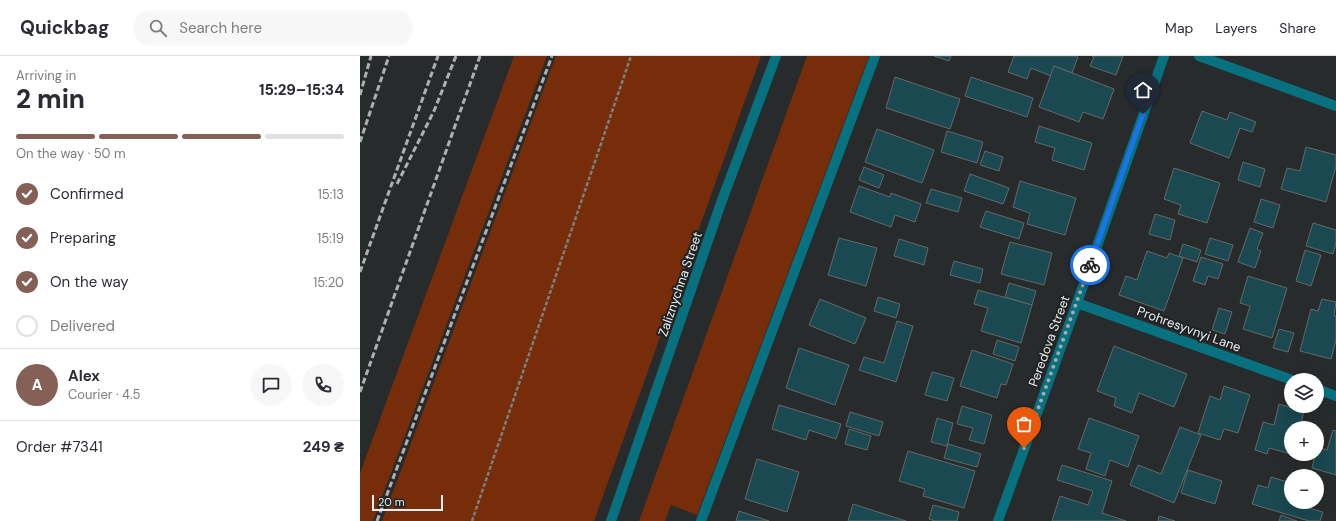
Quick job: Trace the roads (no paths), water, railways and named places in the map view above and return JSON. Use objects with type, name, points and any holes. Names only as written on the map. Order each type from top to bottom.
[{"type":"street","name":"Zaliznychna Street","points":[[611,521],[721,203],[776,56]]},
{"type":"street","points":[[701,521],[874,56]]},
{"type":"street","name":"Peredova Street","points":[[998,521],[1164,56]]},
{"type":"street","points":[[1199,56],[1336,106]]},
{"type":"street","name":"Prohresyvnyi Lane","points":[[1077,303],[1284,377]]},
{"type":"street","points":[[1324,392],[1336,396]]},
{"type":"railway","points":[[360,95],[371,56]]},
{"type":"railway","points":[[360,142],[389,56]]},
{"type":"railway","points":[[360,272],[438,56]]},
{"type":"railway","points":[[397,184],[434,111],[456,56]]},
{"type":"railway","points":[[360,392],[480,56]]},
{"type":"railway","points":[[377,521],[552,56]]}]
